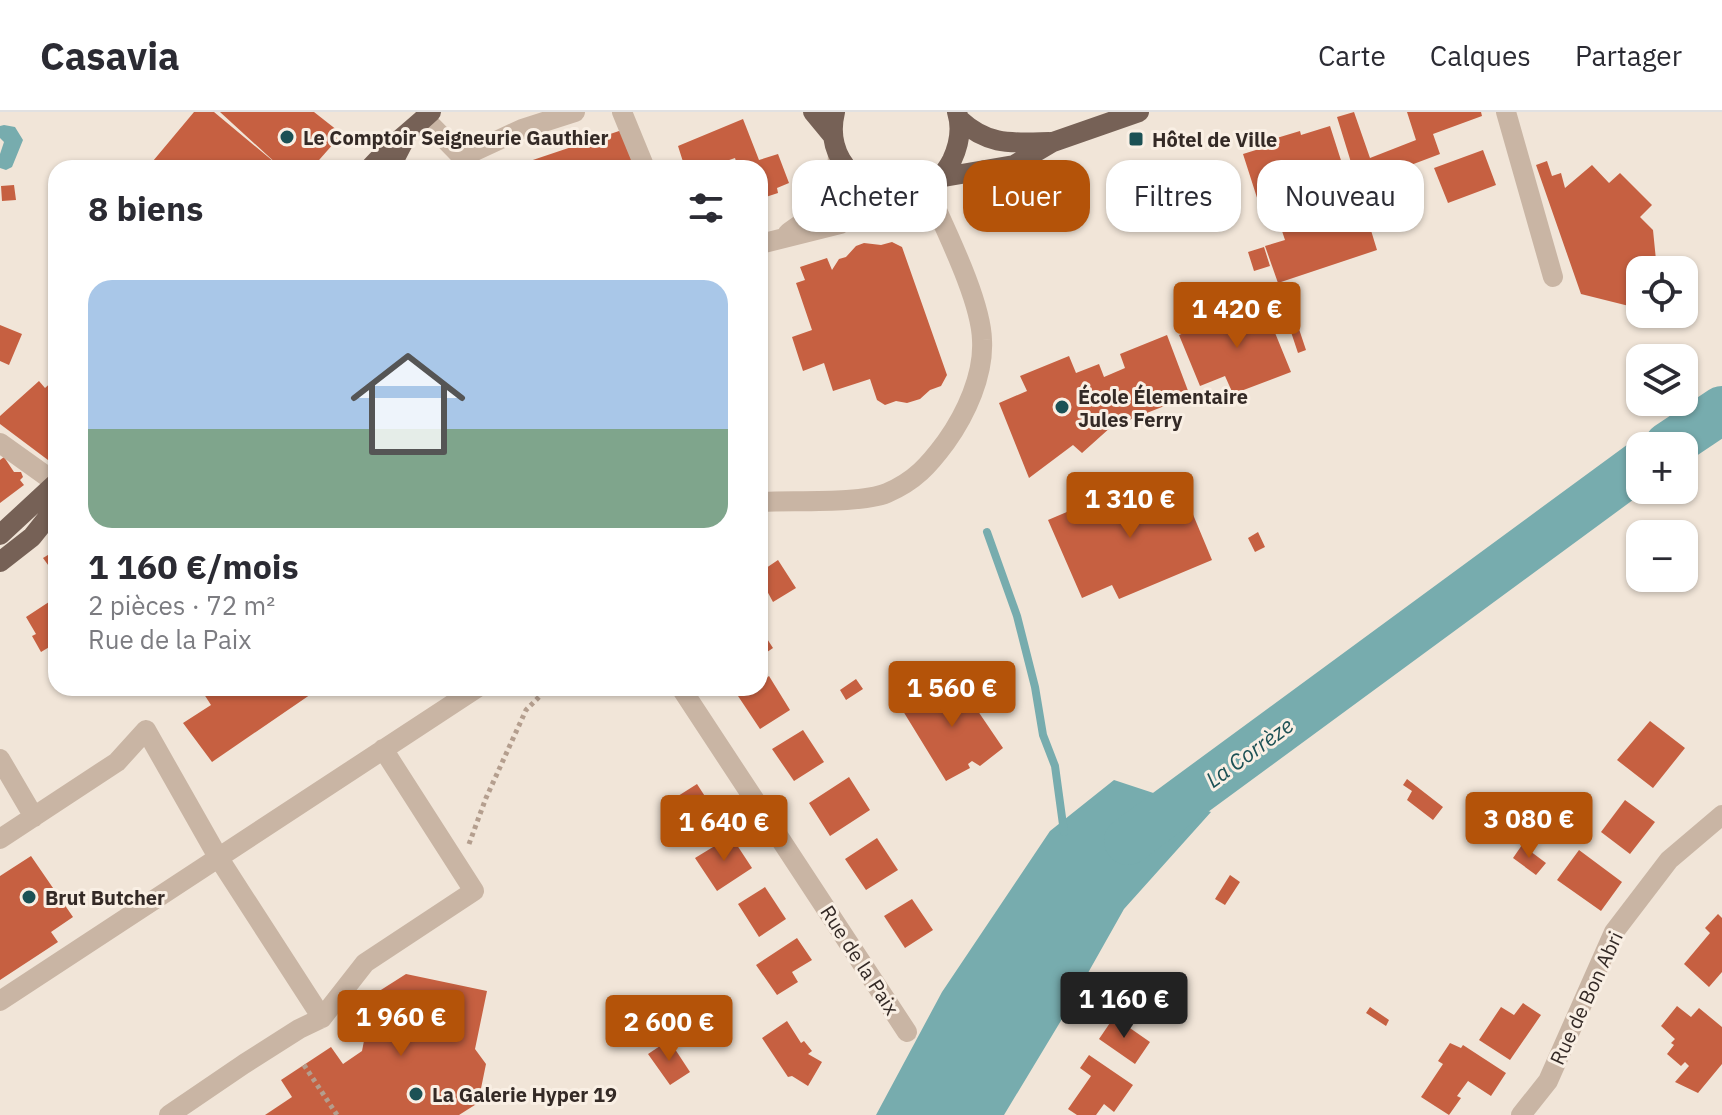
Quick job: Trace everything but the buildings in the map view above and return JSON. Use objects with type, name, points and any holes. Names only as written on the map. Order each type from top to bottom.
[{"type":"main road","points":[[813,112],[832,135],[841,160]]},
{"type":"main road","points":[[832,135],[835,112]]},
{"type":"main road","points":[[947,179],[1014,165],[1053,142],[1109,117],[1139,112]]},
{"type":"main road","points":[[377,160],[428,115]]},
{"type":"main road","points":[[958,115],[976,135],[1011,143],[1053,142]]},
{"type":"main road","points":[[947,167],[956,151],[958,115]]},
{"type":"main road","points":[[394,160],[406,137]]},
{"type":"main road","points":[[0,535],[48,490]]},
{"type":"main road","points":[[0,562],[32,537],[48,517]]},
{"type":"street","points":[[470,160],[522,129],[575,112]]},
{"type":"street","points":[[622,112],[642,160]]},
{"type":"street","points":[[1506,112],[1553,277]]},
{"type":"street","points":[[428,115],[463,160]]},
{"type":"street","points":[[404,160],[406,137]]},
{"type":"street","points":[[782,237],[817,212],[833,194],[838,155]]},
{"type":"street","points":[[768,502],[886,494],[923,472],[961,421],[980,368],[982,339],[947,227]]},
{"type":"street","points":[[768,241],[812,232]]},
{"type":"street","points":[[0,443],[48,477]]},
{"type":"street","points":[[0,1001],[465,696]]},
{"type":"street","name":"Rue de la Paix","points":[[686,696],[907,1032]]},
{"type":"street","points":[[1,835],[117,762],[146,730],[218,857],[322,1018]]},
{"type":"street","points":[[169,1115],[299,1029],[322,1018],[365,963],[474,891],[383,749]]},
{"type":"street","points":[[0,759],[34,817]]},
{"type":"street","name":"Rue de Bon Abri","points":[[1521,1115],[1548,1081],[1614,932],[1669,860],[1722,815]]},
{"type":"path","points":[[460,869],[486,798],[526,710],[540,696]]},
{"type":"path","points":[[304,1065],[337,1115]]},
{"type":"water","points":[[0,126],[15,127],[23,140],[12,167],[6,170],[0,168],[4,142],[0,138]]},
{"type":"water","points":[[1114,780],[1211,812],[1124,909],[1004,1115],[876,1115],[942,992],[1050,831]]},
{"type":"waterway","name":"La Corrèze","points":[[1689,432],[1722,410]]},
{"type":"waterway","name":"La Corrèze","points":[[1128,841],[1626,475]]},
{"type":"waterway","points":[[987,532],[1017,616],[1035,687],[1043,735],[1055,766],[1064,832]]},
{"type":"place","name":"Le Comptoir Seigneurie Gauthier","points":[[287,137]]},
{"type":"place","name":"Hôtel de Ville","points":[[1136,139]]},
{"type":"place","name":"École Élementaire Jules Ferry","points":[[1062,407]]},
{"type":"place","name":"Brut Butcher","points":[[29,897]]},
{"type":"place","name":"La Galerie Hyper 19","points":[[416,1094]]}]
